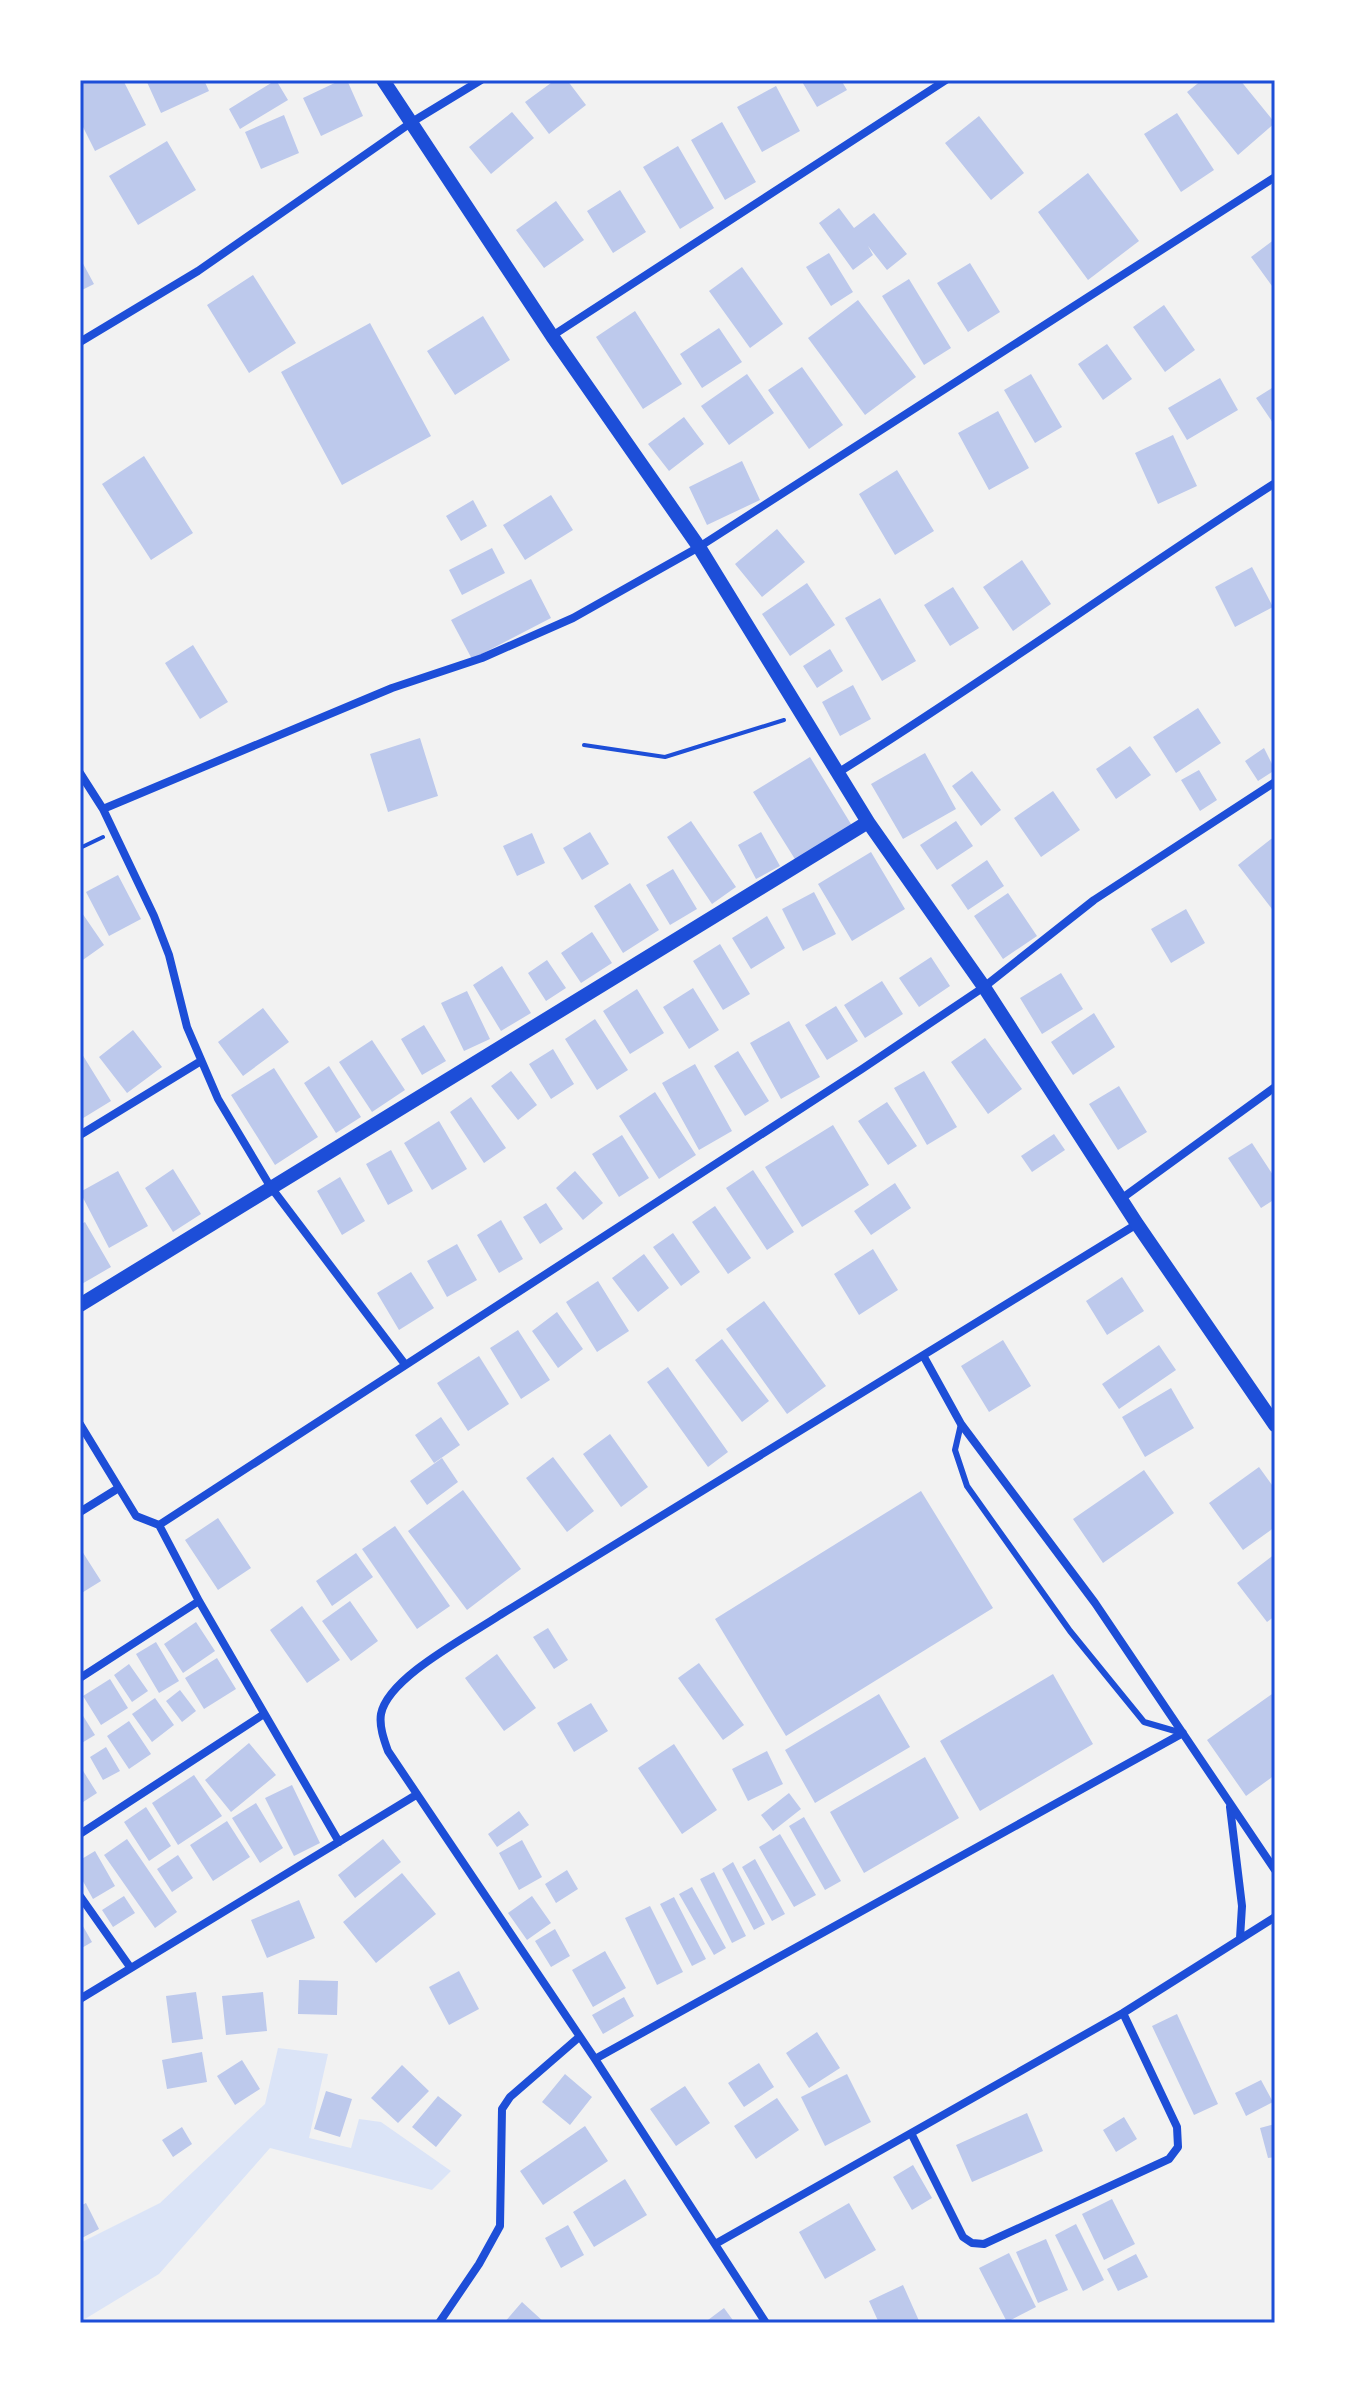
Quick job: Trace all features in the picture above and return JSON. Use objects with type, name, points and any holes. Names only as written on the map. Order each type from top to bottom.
[{"type":"street","points":[[383,80],[552,336],[699,547],[868,822],[984,987],[1137,1224],[1270,1406],[1275,1425]]},
{"type":"street","points":[[80,342],[198,271],[412,122],[481,80]]},
{"type":"street","points":[[552,336],[946,80]]},
{"type":"street","points":[[103,809],[392,688],[482,658],[573,618],[699,547],[1275,177]]},
{"type":"street","points":[[839,772],[949,704],[1139,570],[1275,483]]},
{"type":"street","points":[[80,773],[103,809],[169,955],[187,1027],[218,1099],[270,1186],[404,1363]]},
{"type":"street","points":[[159,1525],[404,1363],[862,1069],[984,987],[1094,900],[1275,782]]},
{"type":"street","points":[[80,1305],[868,822]]},
{"type":"street","points":[[80,1135],[201,1061]]},
{"type":"street","points":[[1121,1199],[1275,1087]]},
{"type":"street","points":[[766,2323],[717,2243],[416,1795],[382,1736],[381,1715],[386,1699],[404,1680],[500,1615],[1137,1224]]},
{"type":"street","points":[[924,1357],[939,1378],[961,1424],[1095,1603],[1275,1870]]},
{"type":"street","points":[[80,1424],[136,1516],[159,1525],[199,1601],[339,1842]]},
{"type":"street","points":[[80,1512],[117,1489]]},
{"type":"street","points":[[80,1678],[199,1601]]},
{"type":"street","points":[[80,1834],[264,1714]]},
{"type":"street","points":[[595,2059],[1183,1733]]},
{"type":"street","points":[[80,1999],[416,1795]]},
{"type":"street","points":[[1230,1807],[1242,1906],[1240,1938]]},
{"type":"street","points":[[80,1896],[130,1967]]},
{"type":"street","points":[[717,2243],[1123,2013],[1275,1917]]},
{"type":"street","points":[[912,2135],[963,2237],[972,2243],[984,2244],[1169,2159],[1178,2147],[1177,2127],[1123,2013]]},
{"type":"street","points":[[439,2323],[500,2226],[502,2109],[510,2097],[578,2038]]},
{"type":"lane","points":[[961,1424],[955,1450],[967,1486],[1070,1631],[1144,1722],[1183,1733]]},
{"type":"path","points":[[584,745],[665,757],[802,714]]},
{"type":"path","points":[[80,848],[114,832]]},
{"type":"shaded area","points":[[278,2048],[328,2054],[309,2138],[351,2148],[359,2119],[381,2122],[451,2171],[432,2190],[270,2148],[159,2274],[80,2322],[80,2243],[160,2203],[265,2104]]},
{"type":"building","points":[[80,80],[123,80],[146,125],[95,151],[80,121]]},
{"type":"building","points":[[146,80],[204,80],[209,91],[161,113]]},
{"type":"building","points":[[276,80],[288,100],[240,129],[229,109]]},
{"type":"building","points":[[347,80],[363,116],[321,136],[303,98]]},
{"type":"building","points":[[555,80],[567,80],[586,105],[549,134],[525,102]]},
{"type":"building","points":[[801,80],[841,80],[847,90],[817,107]]},
{"type":"building","points":[[1202,80],[1240,80],[1275,123],[1238,155],[1187,92]]},
{"type":"building","points":[[776,86],[800,131],[762,152],[737,107]]},
{"type":"building","points":[[512,112],[534,138],[491,174],[469,147]]},
{"type":"building","points":[[1177,113],[1214,170],[1181,192],[1144,134]]},
{"type":"building","points":[[284,115],[299,153],[261,169],[245,132]]},
{"type":"building","points":[[979,116],[1024,173],[991,200],[945,143]]},
{"type":"building","points":[[722,122],[756,182],[725,200],[691,140]]},
{"type":"building","points":[[167,141],[196,190],[138,225],[109,176]]},
{"type":"building","points":[[678,146],[714,208],[680,229],[643,167]]},
{"type":"building","points":[[1088,173],[1139,241],[1088,280],[1038,212]]},
{"type":"building","points":[[620,190],[646,232],[613,253],[587,211]]},
{"type":"building","points":[[556,201],[584,240],[544,268],[516,230]]},
{"type":"building","points":[[839,208],[854,228],[874,213],[907,254],[887,270],[868,246],[873,255],[853,270],[819,223]]},
{"type":"building","points":[[1275,239],[1275,290],[1251,257]]},
{"type":"building","points":[[829,253],[853,292],[831,306],[806,267]]},
{"type":"building","points":[[80,258],[94,284],[80,291]]},
{"type":"building","points":[[970,263],[1000,312],[968,332],[937,283]]},
{"type":"building","points":[[742,267],[783,324],[750,348],[709,291]]},
{"type":"building","points":[[253,275],[296,343],[249,373],[207,305]]},
{"type":"building","points":[[909,279],[951,348],[924,365],[882,296]]},
{"type":"building","points":[[858,300],[916,377],[865,415],[808,338]]},
{"type":"building","points":[[1164,305],[1195,350],[1165,372],[1133,327]]},
{"type":"building","points":[[635,311],[682,384],[643,409],[596,337]]},
{"type":"building","points":[[483,316],[510,360],[455,395],[427,351]]},
{"type":"building","points":[[370,323],[431,436],[342,485],[281,372]]},
{"type":"building","points":[[719,328],[742,362],[702,388],[680,354]]},
{"type":"building","points":[[1107,344],[1132,379],[1103,400],[1078,364]]},
{"type":"building","points":[[802,367],[843,425],[809,449],[768,390]]},
{"type":"building","points":[[747,374],[774,413],[729,445],[701,406]]},
{"type":"building","points":[[1031,374],[1062,427],[1035,443],[1004,390]]},
{"type":"building","points":[[1220,378],[1238,410],[1187,440],[1168,408]]},
{"type":"building","points":[[1275,386],[1275,426],[1256,398]]},
{"type":"building","points":[[998,411],[1029,468],[989,490],[958,433]]},
{"type":"building","points":[[684,417],[704,444],[669,471],[648,444]]},
{"type":"building","points":[[1173,435],[1197,486],[1158,504],[1135,453]]},
{"type":"building","points":[[144,456],[193,533],[151,560],[102,484]]},
{"type":"building","points":[[742,461],[760,500],[707,525],[689,487]]},
{"type":"building","points":[[897,470],[934,531],[895,555],[859,494]]},
{"type":"building","points":[[551,495],[573,530],[525,560],[503,525]]},
{"type":"building","points":[[473,500],[487,526],[461,541],[446,516]]},
{"type":"building","points":[[777,529],[805,562],[762,597],[735,564]]},
{"type":"building","points":[[492,548],[505,573],[462,595],[449,570]]},
{"type":"building","points":[[1022,560],[1051,604],[1013,631],[983,587]]},
{"type":"building","points":[[1252,567],[1273,607],[1235,627],[1215,587]]},
{"type":"building","points":[[531,579],[551,618],[472,659],[451,620]]},
{"type":"building","points":[[807,583],[835,625],[790,656],[762,614]]},
{"type":"building","points":[[953,587],[979,628],[950,646],[924,605]]},
{"type":"building","points":[[880,598],[916,661],[882,681],[845,618]]},
{"type":"building","points":[[193,645],[228,702],[200,719],[165,663]]},
{"type":"building","points":[[830,649],[843,671],[817,688],[803,666]]},
{"type":"building","points":[[853,685],[871,719],[840,736],[822,702]]},
{"type":"building","points":[[1198,708],[1221,743],[1176,773],[1153,737]]},
{"type":"building","points":[[420,738],[438,796],[388,812],[370,754]]},
{"type":"building","points":[[1130,746],[1151,775],[1116,799],[1096,769]]},
{"type":"building","points":[[1264,748],[1275,770],[1258,781],[1245,761]]},
{"type":"building","points":[[925,753],[956,809],[903,839],[871,784]]},
{"type":"building","points":[[810,757],[854,829],[798,864],[753,792]]},
{"type":"building","points":[[1199,770],[1217,800],[1200,811],[1181,780]]},
{"type":"building","points":[[972,771],[1001,810],[981,826],[952,786]]},
{"type":"building","points":[[1053,791],[1080,830],[1041,857],[1014,818]]},
{"type":"building","points":[[691,821],[736,887],[712,904],[667,837]]},
{"type":"building","points":[[956,821],[973,846],[937,870],[920,845]]},
{"type":"building","points":[[590,832],[609,864],[582,880],[563,848]]},
{"type":"building","points":[[761,832],[780,866],[756,879],[738,845]]},
{"type":"building","points":[[532,833],[545,863],[517,876],[503,846]]},
{"type":"building","points":[[1275,836],[1275,913],[1238,865]]},
{"type":"building","points":[[871,852],[905,909],[852,941],[818,884]]},
{"type":"building","points":[[987,860],[1004,886],[968,910],[951,885]]},
{"type":"building","points":[[673,869],[697,909],[670,925],[646,885]]},
{"type":"building","points":[[118,875],[141,919],[109,936],[86,892]]},
{"type":"building","points":[[630,883],[659,930],[623,953],[594,906]]},
{"type":"building","points":[[814,892],[836,934],[803,951],[782,909]]},
{"type":"building","points":[[1008,893],[1037,936],[1003,959],[974,916]]},
{"type":"building","points":[[1186,909],[1205,943],[1171,963],[1151,929]]},
{"type":"building","points":[[80,910],[104,945],[80,962]]},
{"type":"building","points":[[767,916],[785,948],[751,969],[732,938]]},
{"type":"building","points":[[592,932],[612,963],[581,983],[561,953]]},
{"type":"building","points":[[720,944],[750,994],[723,1010],[693,961]]},
{"type":"building","points":[[931,957],[950,986],[919,1007],[899,978]]},
{"type":"building","points":[[547,960],[566,988],[546,1001],[528,973]]},
{"type":"building","points":[[502,966],[531,1013],[501,1031],[473,985]]},
{"type":"building","points":[[1061,973],[1083,1009],[1042,1034],[1020,998]]},
{"type":"building","points":[[882,981],[903,1014],[865,1038],[844,1005]]},
{"type":"building","points":[[693,988],[719,1030],[689,1049],[663,1007]]},
{"type":"building","points":[[637,989],[664,1033],[630,1054],[603,1011]]},
{"type":"building","points":[[467,991],[490,1039],[464,1051],[441,1003]]},
{"type":"building","points":[[836,1006],[858,1041],[827,1060],[805,1025]]},
{"type":"building","points":[[263,1008],[289,1042],[243,1076],[218,1042]]},
{"type":"building","points":[[1094,1013],[1115,1047],[1073,1075],[1051,1042]]},
{"type":"building","points":[[595,1019],[628,1070],[597,1090],[565,1039]]},
{"type":"building","points":[[789,1021],[820,1077],[781,1099],[750,1043]]},
{"type":"building","points":[[424,1025],[446,1061],[422,1075],[401,1039]]},
{"type":"building","points":[[133,1030],[162,1067],[127,1093],[99,1057]]},
{"type":"building","points":[[985,1038],[1022,1089],[988,1114],[951,1062]]},
{"type":"building","points":[[372,1040],[405,1090],[372,1112],[339,1062]]},
{"type":"building","points":[[553,1049],[574,1084],[551,1099],[529,1064]]},
{"type":"building","points":[[738,1051],[769,1101],[745,1116],[714,1066]]},
{"type":"building","points":[[80,1055],[111,1101],[80,1120]]},
{"type":"building","points":[[695,1064],[732,1131],[699,1150],[662,1083]]},
{"type":"building","points":[[329,1066],[361,1117],[336,1133],[304,1083]]},
{"type":"building","points":[[274,1068],[318,1137],[275,1165],[231,1095]]},
{"type":"building","points":[[511,1071],[537,1105],[518,1120],[491,1086]]},
{"type":"building","points":[[924,1071],[957,1127],[927,1145],[894,1088]]},
{"type":"building","points":[[1119,1086],[1147,1132],[1118,1150],[1089,1104]]},
{"type":"building","points":[[655,1092],[696,1155],[659,1179],[619,1116]]},
{"type":"building","points":[[471,1097],[506,1148],[484,1163],[450,1112]]},
{"type":"building","points":[[887,1102],[917,1146],[888,1165],[858,1121]]},
{"type":"building","points":[[439,1121],[467,1169],[432,1190],[404,1143]]},
{"type":"building","points":[[833,1125],[869,1185],[802,1227],[765,1167]]},
{"type":"building","points":[[1054,1134],[1065,1150],[1032,1172],[1021,1156]]},
{"type":"building","points":[[622,1135],[649,1178],[619,1197],[592,1154]]},
{"type":"building","points":[[1252,1143],[1275,1178],[1275,1199],[1261,1208],[1228,1158]]},
{"type":"building","points":[[391,1150],[413,1191],[388,1205],[366,1164]]},
{"type":"building","points":[[173,1169],[201,1214],[173,1232],[145,1188]]},
{"type":"building","points":[[753,1170],[794,1232],[767,1250],[726,1188]]},
{"type":"building","points":[[118,1171],[148,1226],[109,1248],[80,1192]]},
{"type":"building","points":[[575,1171],[603,1203],[583,1220],[556,1188]]},
{"type":"building","points":[[340,1177],[365,1221],[342,1235],[317,1191]]},
{"type":"building","points":[[895,1183],[911,1208],[871,1235],[854,1211]]},
{"type":"building","points":[[546,1203],[563,1229],[540,1244],[523,1217]]},
{"type":"building","points":[[715,1206],[751,1258],[728,1274],[692,1222]]},
{"type":"building","points":[[501,1220],[523,1259],[499,1273],[477,1235]]},
{"type":"building","points":[[85,1222],[111,1267],[80,1285],[80,1225]]},
{"type":"building","points":[[673,1233],[700,1272],[681,1286],[653,1247]]},
{"type":"building","points":[[457,1244],[477,1280],[447,1297],[427,1261]]},
{"type":"building","points":[[873,1249],[898,1290],[859,1315],[834,1274]]},
{"type":"building","points":[[644,1254],[669,1288],[638,1312],[612,1278]]},
{"type":"building","points":[[411,1272],[434,1308],[399,1330],[377,1293]]},
{"type":"building","points":[[1122,1277],[1144,1311],[1107,1335],[1086,1301]]},
{"type":"building","points":[[598,1281],[629,1331],[597,1352],[566,1302]]},
{"type":"building","points":[[764,1301],[826,1386],[787,1414],[726,1329]]},
{"type":"building","points":[[557,1312],[583,1349],[558,1368],[532,1331]]},
{"type":"building","points":[[518,1330],[550,1380],[521,1399],[490,1348]]},
{"type":"building","points":[[722,1339],[769,1401],[742,1422],[695,1360]]},
{"type":"building","points":[[1003,1340],[1031,1386],[989,1412],[961,1366]]},
{"type":"building","points":[[1159,1345],[1176,1370],[1119,1409],[1102,1384]]},
{"type":"building","points":[[479,1356],[509,1404],[468,1431],[437,1383]]},
{"type":"building","points":[[668,1367],[728,1452],[708,1467],[647,1382]]},
{"type":"building","points":[[1171,1388],[1194,1428],[1145,1457],[1122,1417]]},
{"type":"building","points":[[441,1417],[460,1445],[434,1463],[415,1435]]},
{"type":"building","points":[[610,1434],[648,1487],[621,1507],[583,1454]]},
{"type":"building","points":[[553,1457],[594,1511],[567,1532],[526,1478]]},
{"type":"building","points":[[442,1458],[458,1482],[427,1505],[410,1481]]},
{"type":"building","points":[[1259,1467],[1275,1489],[1275,1527],[1243,1550],[1209,1503]]},
{"type":"building","points":[[1144,1470],[1174,1513],[1103,1563],[1073,1519]]},
{"type":"building","points":[[463,1490],[521,1569],[467,1610],[408,1531]]},
{"type":"building","points":[[921,1491],[993,1608],[786,1736],[715,1619]]},
{"type":"building","points":[[218,1518],[251,1568],[218,1590],[185,1540]]},
{"type":"building","points":[[395,1526],[450,1606],[417,1629],[362,1549]]},
{"type":"building","points":[[80,1548],[101,1581],[80,1594]]},
{"type":"building","points":[[356,1553],[373,1577],[332,1606],[316,1581]]},
{"type":"building","points":[[1275,1554],[1275,1616],[1267,1622],[1237,1583]]},
{"type":"building","points":[[350,1601],[378,1641],[351,1661],[322,1621]]},
{"type":"building","points":[[302,1606],[340,1660],[307,1683],[270,1630]]},
{"type":"building","points":[[196,1622],[215,1651],[183,1673],[164,1644]]},
{"type":"building","points":[[548,1628],[568,1660],[554,1669],[533,1637]]},
{"type":"building","points":[[156,1642],[179,1681],[159,1693],[136,1654]]},
{"type":"building","points":[[497,1654],[536,1708],[504,1731],[465,1678]]},
{"type":"building","points":[[217,1658],[236,1689],[204,1709],[185,1678]]},
{"type":"building","points":[[699,1663],[744,1725],[723,1740],[678,1678]]},
{"type":"building","points":[[129,1664],[148,1691],[132,1702],[114,1675]]},
{"type":"building","points":[[1053,1674],[1093,1744],[980,1811],[940,1741]]},
{"type":"building","points":[[110,1679],[128,1708],[101,1725],[83,1696]]},
{"type":"building","points":[[180,1690],[196,1711],[182,1722],[166,1701]]},
{"type":"building","points":[[1275,1692],[1275,1775],[1246,1796],[1207,1740]]},
{"type":"building","points":[[879,1694],[910,1747],[815,1803],[785,1750]]},
{"type":"building","points":[[155,1698],[174,1725],[152,1742],[132,1714]]},
{"type":"building","points":[[591,1703],[608,1731],[574,1752],[557,1723]]},
{"type":"building","points":[[80,1711],[95,1735],[80,1744]]},
{"type":"building","points":[[129,1721],[151,1754],[129,1769],[107,1736]]},
{"type":"building","points":[[249,1743],[276,1775],[231,1812],[205,1780]]},
{"type":"building","points":[[674,1744],[717,1810],[682,1834],[638,1768]]},
{"type":"building","points":[[106,1747],[120,1771],[103,1780],[90,1757]]},
{"type":"building","points":[[767,1751],[783,1784],[748,1801],[732,1769]]},
{"type":"building","points":[[925,1757],[959,1818],[864,1873],[830,1812]]},
{"type":"building","points":[[80,1766],[97,1793],[80,1804]]},
{"type":"building","points":[[194,1775],[222,1816],[178,1845],[152,1803]]},
{"type":"building","points":[[292,1785],[320,1843],[294,1856],[265,1798]]},
{"type":"building","points":[[789,1793],[801,1809],[773,1831],[761,1815]]},
{"type":"building","points":[[256,1803],[283,1848],[260,1863],[232,1818]]},
{"type":"building","points":[[146,1807],[171,1846],[149,1861],[124,1822]]},
{"type":"building","points":[[519,1811],[529,1825],[497,1847],[488,1834]]},
{"type":"building","points":[[804,1817],[841,1881],[825,1890],[789,1826]]},
{"type":"building","points":[[227,1821],[250,1857],[213,1881],[190,1845]]},
{"type":"building","points":[[780,1834],[816,1895],[794,1907],[759,1847]]},
{"type":"building","points":[[127,1839],[177,1912],[155,1928],[104,1855]]},
{"type":"building","points":[[383,1839],[401,1862],[355,1898],[338,1875]]},
{"type":"building","points":[[522,1840],[542,1877],[519,1890],[499,1853]]},
{"type":"building","points":[[95,1851],[115,1886],[93,1899],[80,1876],[80,1860]]},
{"type":"building","points":[[178,1855],[193,1878],[172,1892],[157,1869]]},
{"type":"building","points":[[755,1859],[785,1914],[772,1921],[742,1867]]},
{"type":"building","points":[[733,1862],[765,1924],[754,1930],[722,1869]]},
{"type":"building","points":[[567,1870],[578,1889],[556,1903],[545,1884]]},
{"type":"building","points":[[714,1872],[746,1936],[732,1943],[700,1879]]},
{"type":"building","points":[[402,1873],[436,1914],[376,1963],[343,1922]]},
{"type":"building","points":[[692,1887],[726,1948],[714,1955],[679,1894]]},
{"type":"building","points":[[124,1896],[135,1913],[113,1927],[102,1910]]},
{"type":"building","points":[[532,1896],[551,1923],[527,1940],[508,1913]]},
{"type":"building","points":[[674,1897],[706,1959],[692,1966],[660,1904]]},
{"type":"building","points":[[299,1900],[315,1938],[267,1958],[251,1920]]},
{"type":"building","points":[[650,1906],[683,1972],[657,1985],[625,1918]]},
{"type":"building","points":[[80,1921],[92,1942],[80,1949]]},
{"type":"building","points":[[555,1929],[570,1956],[551,1967],[535,1941]]},
{"type":"building","points":[[605,1951],[626,1988],[593,2007],[572,1970]]},
{"type":"building","points":[[459,1971],[479,2009],[449,2025],[429,1987]]},
{"type":"building","points":[[299,1980],[338,1981],[337,2015],[298,2014]]},
{"type":"building","points":[[196,1992],[203,2039],[172,2043],[166,1996]]},
{"type":"building","points":[[263,1992],[267,2031],[226,2035],[222,1996]]},
{"type":"building","points":[[624,1997],[634,2016],[603,2034],[592,2015]]},
{"type":"building","points":[[1177,2014],[1218,2104],[1194,2115],[1152,2026]]},
{"type":"building","points":[[817,2032],[840,2068],[809,2088],[786,2053]]},
{"type":"building","points":[[202,2052],[207,2082],[167,2089],[162,2060]]},
{"type":"building","points":[[242,2060],[260,2089],[235,2105],[217,2076]]},
{"type":"building","points":[[759,2063],[774,2087],[744,2107],[728,2083]]},
{"type":"building","points":[[402,2065],[429,2091],[398,2123],[371,2098]]},
{"type":"building","points":[[565,2074],[592,2097],[570,2125],[542,2102]]},
{"type":"building","points":[[847,2074],[871,2122],[825,2146],[801,2097]]},
{"type":"building","points":[[1261,2080],[1273,2102],[1246,2116],[1235,2093]]},
{"type":"building","points":[[685,2086],[710,2123],[676,2146],[650,2109]]},
{"type":"building","points":[[326,2091],[352,2099],[340,2137],[314,2129]]},
{"type":"building","points":[[438,2096],[462,2115],[436,2147],[412,2127]]},
{"type":"building","points":[[777,2098],[799,2130],[756,2159],[734,2126]]},
{"type":"building","points":[[1027,2113],[1043,2151],[972,2182],[956,2145]]},
{"type":"building","points":[[1124,2117],[1137,2139],[1116,2152],[1103,2130]]},
{"type":"building","points":[[1275,2124],[1275,2157],[1268,2158],[1260,2128]]},
{"type":"building","points":[[585,2126],[608,2161],[543,2205],[520,2171]]},
{"type":"building","points":[[182,2127],[192,2144],[173,2157],[162,2140]]},
{"type":"building","points":[[913,2165],[932,2198],[912,2210],[893,2177]]},
{"type":"building","points":[[625,2179],[647,2215],[594,2247],[573,2212]]},
{"type":"building","points":[[1112,2199],[1135,2244],[1104,2260],[1082,2214]]},
{"type":"building","points":[[86,2203],[99,2229],[80,2239],[80,2206]]},
{"type":"building","points":[[849,2203],[876,2250],[825,2279],[799,2232]]},
{"type":"building","points":[[1076,2224],[1104,2280],[1083,2291],[1055,2235]]},
{"type":"building","points":[[568,2225],[584,2255],[561,2268],[545,2238]]},
{"type":"building","points":[[1046,2239],[1068,2290],[1038,2303],[1016,2252]]},
{"type":"building","points":[[1009,2253],[1036,2307],[1007,2322],[979,2268]]},
{"type":"building","points":[[1136,2254],[1148,2277],[1118,2291],[1107,2269]]},
{"type":"building","points":[[903,2285],[920,2323],[879,2323],[869,2301]]},
{"type":"building","points":[[522,2302],[545,2323],[504,2323]]},
{"type":"building","points":[[724,2308],[735,2323],[704,2323]]}]
